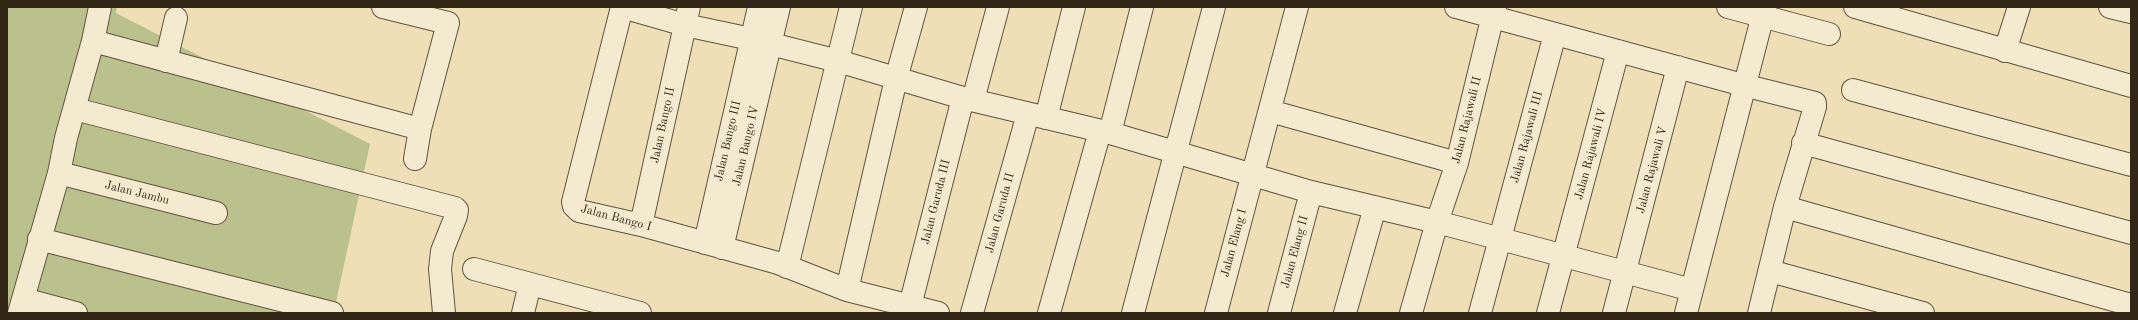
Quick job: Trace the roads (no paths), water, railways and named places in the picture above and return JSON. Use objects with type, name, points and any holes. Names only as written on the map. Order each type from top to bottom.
[{"type":"street","points":[[76,313],[22,306],[39,239],[59,173],[66,138],[93,41],[100,7]]},
{"type":"street","points":[[383,7],[450,15],[420,128],[415,159]]},
{"type":"street","points":[[622,7],[687,16],[760,41],[838,61],[968,99],[1105,132],[1311,192],[1437,222],[1563,257],[1692,290]]},
{"type":"street","name":"Jalan Bango I","points":[[622,7],[573,202],[574,206],[580,211],[641,225],[787,267],[847,290],[938,313]]},
{"type":"street","points":[[759,7],[760,41]]},
{"type":"street","points":[[760,41],[779,7]]},
{"type":"street","points":[[787,267],[851,7]]},
{"type":"street","points":[[847,290],[900,80],[916,7]]},
{"type":"street","points":[[900,80],[925,7]]},
{"type":"street","name":"Jalan Garuda III","points":[[910,306],[968,99],[998,7]]},
{"type":"street","points":[[1036,116],[1064,7]]},
{"type":"street","points":[[1036,116],[1074,7]]},
{"type":"street","points":[[1049,313],[1142,7]]},
{"type":"street","points":[[1133,313],[1174,153],[1214,7]]},
{"type":"street","name":"Jalan Elang I","points":[[1216,313],[1297,7]]},
{"type":"street","points":[[1456,7],[1494,12],[1555,34],[1815,103],[1785,207],[1759,313]]},
{"type":"street","points":[[1728,7],[1764,12],[1829,34]]},
{"type":"street","points":[[1855,7],[2131,86]]},
{"type":"street","points":[[2005,51],[2019,7]]},
{"type":"street","points":[[2110,7],[2131,12]]},
{"type":"street","name":"Jalan Rajawali II","points":[[1411,313],[1437,222],[1457,163],[1494,12]]},
{"type":"street","points":[[1686,313],[1743,85],[1764,12]]},
{"type":"street","name":"Jalan Bango II","points":[[641,225],[687,16]]},
{"type":"street","points":[[166,61],[176,18]]},
{"type":"street","name":"Jalan Rajawali III","points":[[1480,313],[1555,34]]},
{"type":"street","points":[[93,41],[420,128]]},
{"type":"street","name":"Jalan Bango IV","points":[[714,245],[760,41]]},
{"type":"street","name":"Jalan Rajawali IV","points":[[1548,313],[1618,51]]},
{"type":"street","name":"Jalan Rajawali V","points":[[1614,313],[1678,67]]},
{"type":"street","points":[[1853,90],[2131,165]]},
{"type":"street","points":[[75,109],[455,208],[457,210],[456,216],[442,251],[440,269],[444,313]]},
{"type":"street","points":[[1270,111],[1457,163]]},
{"type":"street","name":"Jalan Garuda II","points":[[972,313],[1036,116]]},
{"type":"street","points":[[1803,143],[2131,234]]},
{"type":"street","name":"Jalan Jambu","points":[[59,173],[216,213]]},
{"type":"street","name":"Jalan Elang II","points":[[1279,313],[1311,192]]},
{"type":"street","points":[[1345,313],[1375,207]]},
{"type":"street","points":[[1785,207],[2131,305]]},
{"type":"street","points":[[39,239],[332,313]]},
{"type":"street","points":[[474,269],[640,313]]},
{"type":"street","points":[[1770,271],[1923,313]]},
{"type":"street","points":[[523,313],[530,284]]}]
